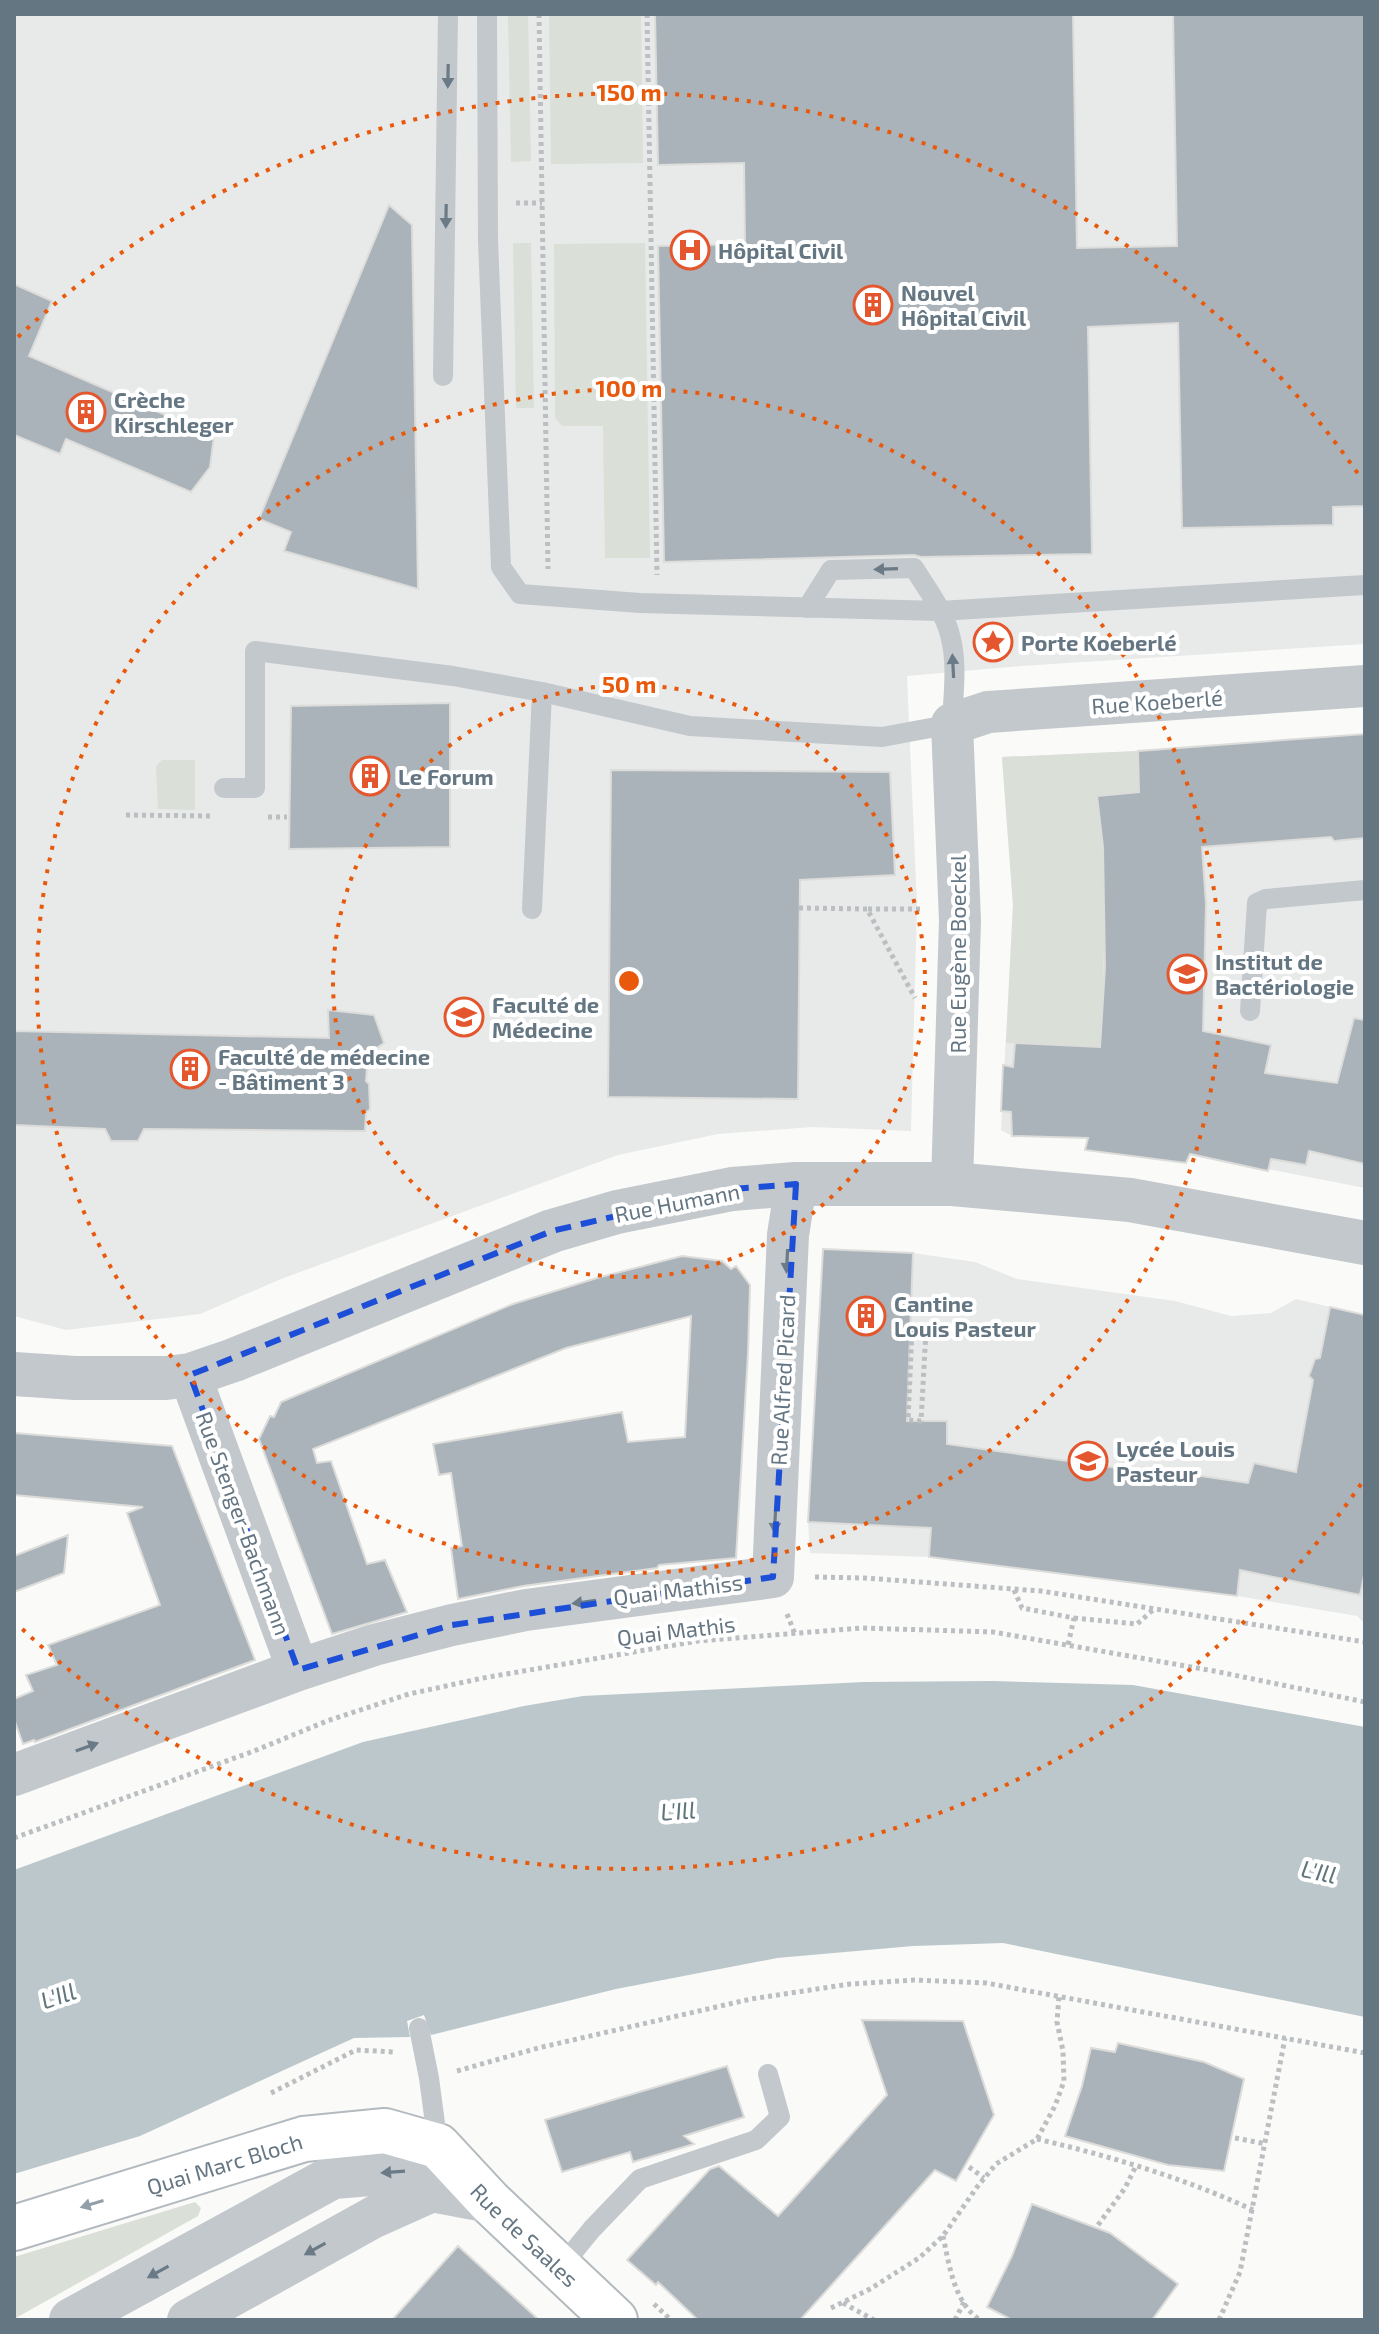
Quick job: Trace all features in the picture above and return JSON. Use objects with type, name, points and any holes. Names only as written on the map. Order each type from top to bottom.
[{"type":"main road","name":"Quai Marc Bloch","points":[[14,2228],[304,2139],[385,2131],[438,2146]]},
{"type":"main road","name":"Rue de Saales","points":[[438,2146],[490,2202],[615,2320]]},
{"type":"street","name":"Rue Koeberlé","points":[[952,724],[988,712],[1365,686]]},
{"type":"street","name":"Rue Eugène Boeckel","points":[[952,724],[960,910],[952,1184]]},
{"type":"street","name":"Rue Humann","points":[[14,1374],[122,1379],[190,1375],[552,1231],[668,1200],[732,1189],[796,1184],[952,1184],[1130,1200],[1365,1243]]},
{"type":"street","name":"Rue Alfred Picard","points":[[773,1577],[788,1235],[796,1184]]},
{"type":"street","name":"Rue Stenger-Bachmann","points":[[190,1375],[298,1670]]},
{"type":"street","name":"Quai Mathiss","points":[[14,1775],[374,1645],[526,1610],[773,1577]]},
{"type":"street","points":[[71,2320],[333,2177],[435,2169],[490,2202]]},
{"type":"street","points":[[188,2320],[374,2217],[432,2191],[490,2202]]},
{"type":"lane","points":[[443,376],[448,14],[456,14]]},
{"type":"lane","points":[[487,14],[488,240],[501,567],[520,594],[657,604],[940,611],[1365,585]]},
{"type":"lane","points":[[224,788],[255,788],[255,651],[453,676],[542,692],[690,726],[882,737],[952,724],[954,673],[951,635],[914,568],[831,570],[807,608]]},
{"type":"lane","points":[[532,909],[542,692]]},
{"type":"lane","points":[[1250,1011],[1257,903],[1266,899],[1365,890]]},
{"type":"lane","points":[[419,2028],[438,2146]]},
{"type":"lane","points":[[560,2268],[640,2179],[756,2140],[780,2117],[768,2074]]},
{"type":"path","points":[[539,14],[548,596]]},
{"type":"path","points":[[647,14],[657,604]]},
{"type":"path","points":[[799,908],[960,910]]},
{"type":"path","points":[[867,909],[919,1004]]},
{"type":"path","points":[[912,1330],[926,1331],[921,1421],[908,1420],[912,1330]]},
{"type":"path","name":"Quai Mathiss","points":[[773,1577],[865,1578],[1041,1591],[1365,1642]]},
{"type":"path","points":[[1014,1589],[1022,1608],[1074,1618],[1137,1624],[1153,1609]]},
{"type":"path","points":[[1068,1645],[1074,1618]]},
{"type":"path","name":"Quai Mathis","points":[[14,1838],[254,1751],[327,1721],[409,1694],[698,1641],[862,1628],[993,1632],[1214,1671],[1365,1702]]},
{"type":"path","points":[[454,2072],[538,2048],[751,1999],[821,1988],[914,1980],[986,1983],[1365,2053]]},
{"type":"path","points":[[831,2308],[870,2289],[919,2258],[943,2236],[996,2164],[1037,2139],[1064,2081],[1063,2051],[1057,2022],[1059,1996]]},
{"type":"path","points":[[1219,2320],[1240,2272],[1285,2038]]},
{"type":"path","points":[[271,2093],[356,2050],[423,2050]]},
{"type":"path","points":[[1235,2138],[1266,2144]]},
{"type":"path","points":[[1037,2139],[1136,2166],[1215,2192],[1253,2210]]},
{"type":"path","points":[[1098,2225],[1125,2188],[1136,2166]]},
{"type":"path","points":[[969,2167],[984,2178]]},
{"type":"path","points":[[943,2236],[955,2287],[973,2316],[980,2320]]},
{"type":"path","points":[[843,2302],[874,2320]]},
{"type":"path","points":[[955,2320],[964,2302]]},
{"type":"highlighted area","points":[[796,1184],[773,1577],[452,1625],[298,1670],[190,1375],[552,1231],[732,1189]]},
{"type":"shaded area","name":"Hôpital Civil","points":[[14,14],[1365,14],[1365,644],[907,676],[917,906],[911,1131],[812,1127],[718,1134],[618,1155],[281,1279],[200,1314],[66,1330],[14,1316]]},
{"type":"shaded area","points":[[508,14],[528,14],[531,161],[511,162]]},
{"type":"shaded area","points":[[549,14],[641,14],[643,163],[551,164]]},
{"type":"shaded area","points":[[513,243],[531,243],[534,408],[516,408]]},
{"type":"shaded area","points":[[645,243],[650,558],[605,558],[603,426],[562,426],[555,418],[554,244]]},
{"type":"shaded area","name":"Institut de Bactériologie","points":[[1365,734],[1365,1188],[1190,1154],[1186,1163],[1085,1150],[1087,1138],[1012,1136],[1001,1130],[1013,905],[1002,757],[1138,751]]},
{"type":"shaded area","points":[[1138,751],[1139,792],[1098,797],[1104,922],[1100,1047],[1006,1043],[1013,905],[1002,757]]},
{"type":"shaded area","points":[[162,760],[195,760],[195,810],[158,809],[156,766]]},
{"type":"shaded area","name":"Lycée Louis Pasteur","points":[[823,1249],[913,1253],[975,1262],[1017,1279],[1175,1301],[1231,1316],[1271,1313],[1296,1299],[1365,1315],[1365,1624],[1357,1616],[1237,1596],[929,1557],[810,1553],[808,1522]]},
{"type":"shaded area","points":[[195,2202],[201,2208],[198,2216],[14,2319],[14,2257]]},
{"type":"water","name":"L'Ill","points":[[992,1681],[1133,1685],[1365,1727],[1365,2017],[1003,1943],[913,1946],[777,1958],[616,1989],[431,2035],[424,2015],[407,2021],[410,2037],[354,2038],[140,2136],[14,2174],[14,1870],[363,1742],[524,1706],[583,1696],[864,1682]]},
{"type":"building","name":"Nouvel Hôpital Civil","points":[[655,14],[1073,14],[1077,248],[1177,246],[1173,14],[1365,14],[1365,506],[1333,507],[1333,525],[1182,528],[1178,323],[1088,327],[1092,554],[664,562],[658,246],[745,244],[744,163],[658,165]]},
{"type":"building","points":[[389,205],[412,225],[418,589],[284,551],[291,532],[259,519]]},
{"type":"building","name":"Crèche Kirschleger","points":[[14,284],[52,301],[29,356],[214,436],[210,467],[191,492],[66,439],[60,454],[14,435]]},
{"type":"building","name":"Le Forum","points":[[450,703],[450,847],[289,849],[291,706]]},
{"type":"building","points":[[1365,734],[1365,838],[1334,841],[1331,837],[1202,847],[1206,904],[1203,1031],[1271,1045],[1265,1073],[1337,1083],[1354,1018],[1365,1020],[1365,1164],[1309,1151],[1306,1165],[1271,1159],[1268,1171],[1190,1154],[1186,1163],[1085,1150],[1088,1138],[1012,1136],[1011,1112],[1001,1111],[1003,1065],[1013,1067],[1015,1043],[1100,1047],[1105,967],[1103,847],[1097,796],[1139,792],[1138,751]]},
{"type":"building","points":[[611,770],[890,772],[895,875],[800,880],[798,1099],[608,1097]]},
{"type":"building","name":"Faculté de médecine - Bâtiment 3","points":[[328,1010],[374,1015],[384,1043],[368,1054],[366,1081],[369,1084],[370,1109],[366,1113],[365,1131],[144,1129],[138,1141],[111,1141],[105,1129],[14,1125],[14,1031],[329,1038]]},
{"type":"building","name":"Lycée Louis Pasteur","points":[[823,1249],[913,1253],[907,1421],[947,1421],[947,1444],[1182,1477],[1194,1475],[1248,1483],[1254,1463],[1296,1472],[1313,1380],[1309,1376],[1315,1359],[1320,1358],[1330,1307],[1365,1315],[1365,1571],[1360,1595],[1240,1570],[1237,1596],[929,1557],[931,1528],[808,1522]]},
{"type":"building","points":[[682,1256],[722,1261],[731,1269],[736,1266],[750,1285],[736,1558],[659,1565],[657,1568],[523,1586],[458,1599],[451,1548],[462,1546],[451,1473],[439,1475],[433,1444],[622,1412],[628,1442],[685,1437],[691,1316],[566,1348],[313,1449],[317,1463],[331,1461],[367,1564],[385,1560],[407,1612],[332,1634],[259,1439],[281,1402],[513,1304]]},
{"type":"building","points":[[14,1433],[172,1446],[255,1660],[23,1744],[14,1719],[14,1699],[33,1691],[26,1675],[57,1665],[48,1645],[160,1605],[127,1513],[143,1507],[14,1495]]},
{"type":"building","points":[[68,1535],[64,1573],[14,1592],[14,1556]]},
{"type":"building","points":[[862,2020],[963,2021],[994,2115],[956,2181],[935,2170],[800,2320],[698,2320],[658,2282],[656,2285],[627,2260],[710,2169],[719,2166],[778,2216],[887,2095]]},
{"type":"building","points":[[1118,2043],[1204,2062],[1244,2079],[1224,2171],[1168,2165],[1065,2136],[1091,2048],[1115,2052]]},
{"type":"building","points":[[727,2066],[744,2117],[684,2136],[694,2144],[633,2162],[630,2152],[562,2172],[545,2120]]},
{"type":"building","points":[[1032,2204],[1110,2233],[1178,2284],[1152,2320],[1012,2320],[987,2307],[1012,2256]]},
{"type":"building","points":[[458,2246],[539,2320],[392,2320]]},
{"type":"place","name":"Hôpital Civil","points":[[690,250]]},
{"type":"place","name":"Nouvel Hôpital Civil","points":[[873,305]]},
{"type":"place","name":"Crèche Kirschleger","points":[[86,412]]},
{"type":"place","name":"Porte Koeberlé","points":[[993,642]]},
{"type":"place","name":"Le Forum","points":[[370,776]]},
{"type":"place","name":"Institut de Bactériologie","points":[[1187,974]]},
{"type":"place","name":"Faculté de Médecine","points":[[464,1017]]},
{"type":"place","name":"Faculté de médecine - Bâtiment 3","points":[[190,1069]]},
{"type":"place","name":"Cantine Louis Pasteur","points":[[866,1316]]},
{"type":"place","name":"Lycée Louis Pasteur","points":[[1088,1461]]}]
